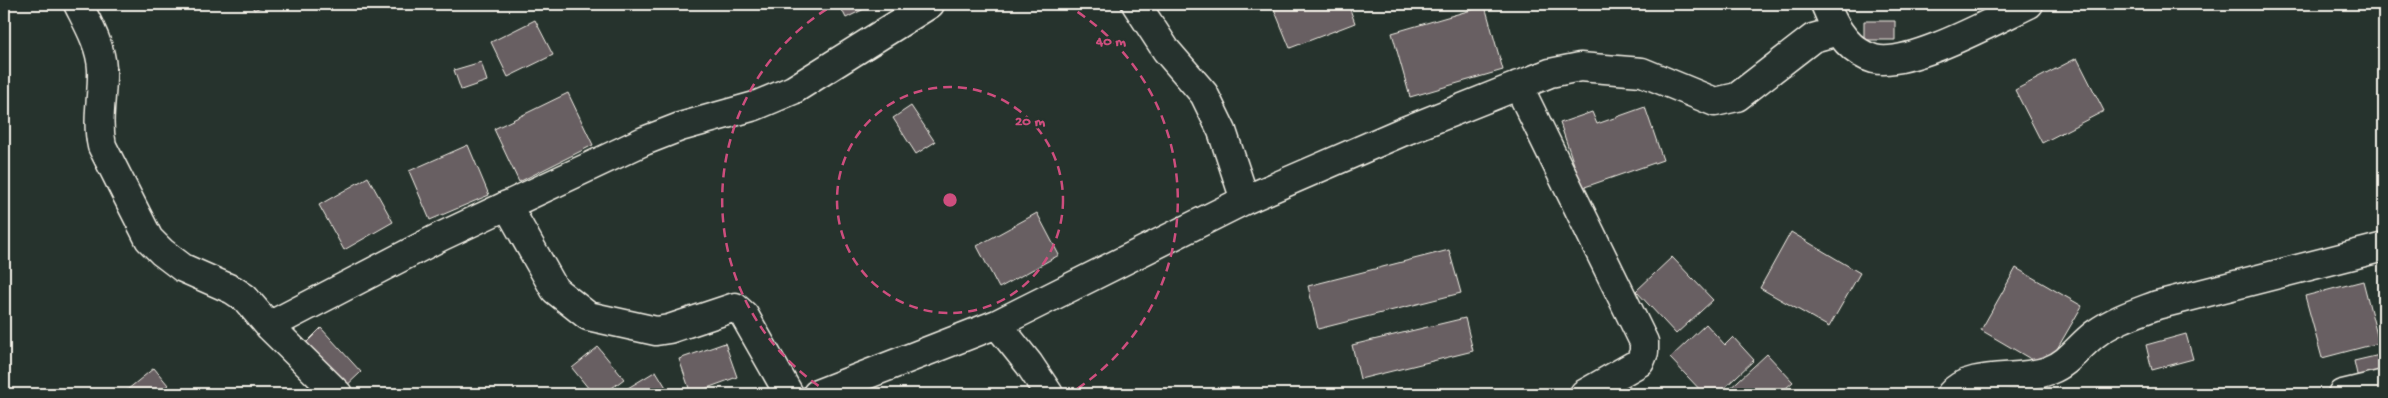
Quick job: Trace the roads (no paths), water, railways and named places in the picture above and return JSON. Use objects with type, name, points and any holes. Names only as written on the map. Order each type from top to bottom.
[{"type":"street","points":[[78,4],[93,36],[102,68],[98,130],[102,146],[150,239],[162,252],[183,268],[234,290],[245,298],[269,326],[338,394]]},
{"type":"street","points":[[269,326],[440,237],[644,141],[680,127],[755,106],[793,90],[930,4]]},
{"type":"street","points":[[1136,4],[1166,50],[1204,94],[1222,131],[1245,200]]},
{"type":"street","points":[[1825,4],[1838,31],[1858,52],[1876,60],[1903,58],[1931,50],[2029,4]]},
{"type":"street","points":[[817,394],[997,324],[1245,200],[1402,132],[1550,73],[1580,67],[1642,72],[1715,102],[1737,97],[1813,38],[1838,31]]},
{"type":"street","points":[[1518,86],[1644,342],[1644,352],[1640,362],[1584,394]]},
{"type":"street","points":[[507,205],[555,290],[579,310],[588,316],[656,331],[669,329],[734,306],[744,315],[789,394]]},
{"type":"street","points":[[1951,394],[1966,382],[2021,378],[2050,371],[2063,364],[2095,334],[2124,317],[2158,305],[2384,247]]},
{"type":"street","points":[[997,324],[1029,364],[1049,394]]},
{"type":"street","points":[[2342,394],[2384,384]]}]
